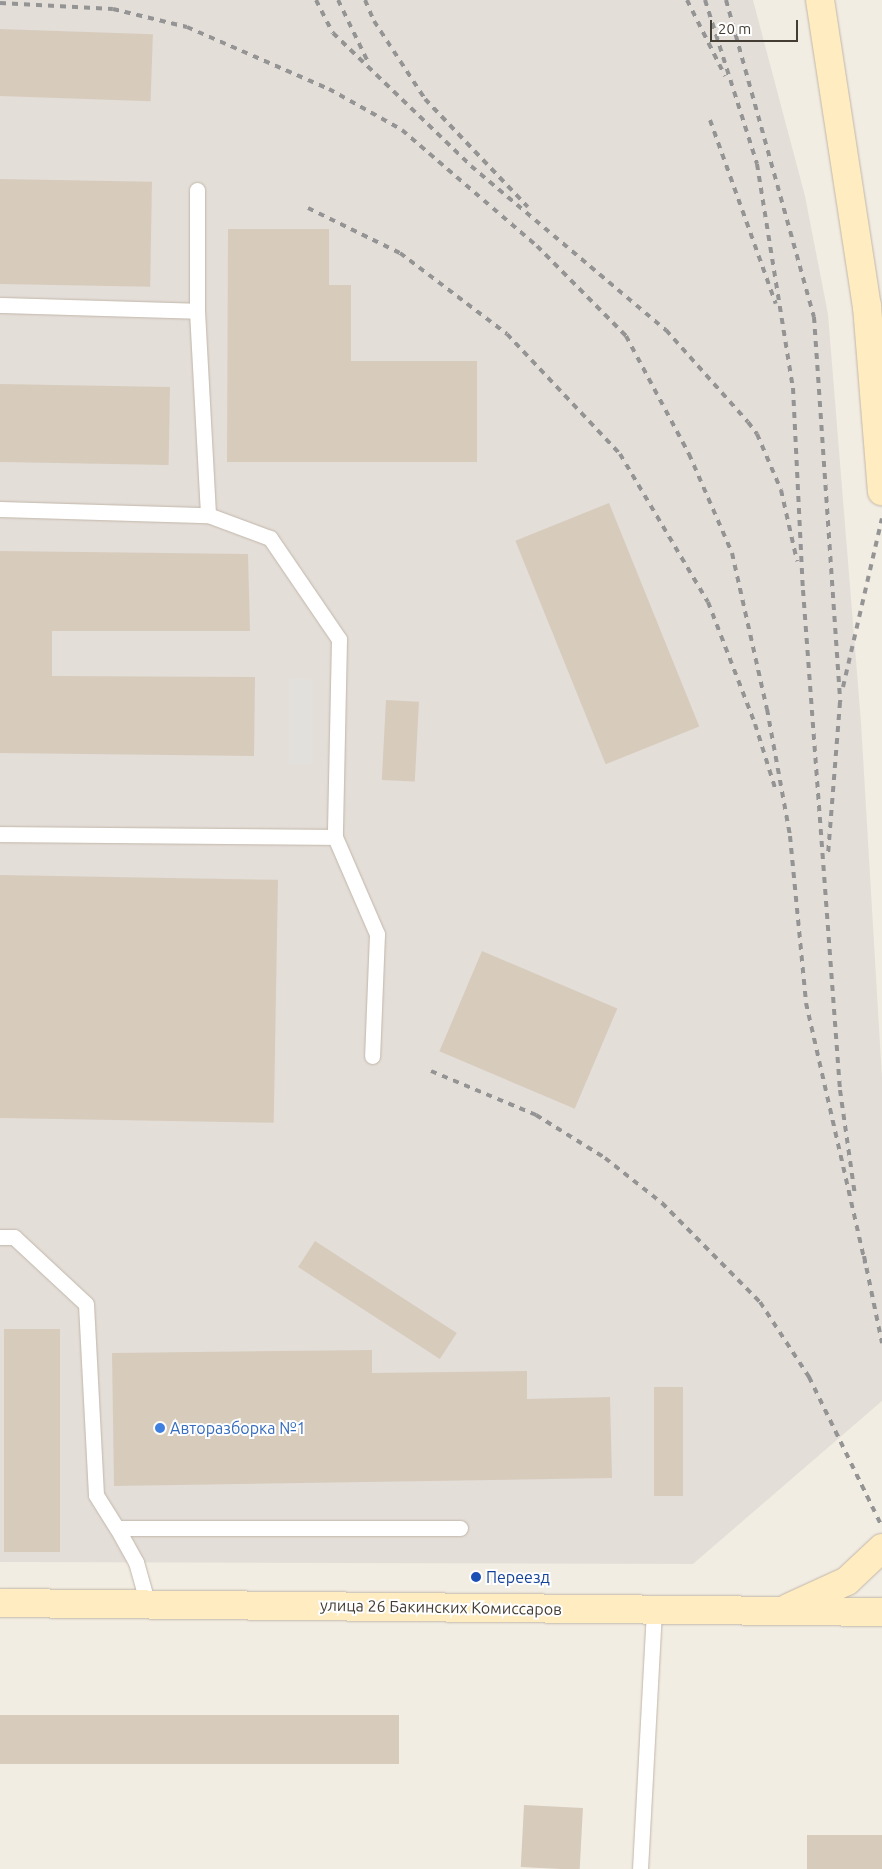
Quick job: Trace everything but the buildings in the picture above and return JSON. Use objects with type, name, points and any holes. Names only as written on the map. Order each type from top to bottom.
[{"type":"main road","points":[[820,0],[867,306],[882,491]]},
{"type":"main road","points":[[778,1612],[847,1581],[882,1548]]},
{"type":"main road","name":"улица 26 Бакинских Комиссаров","points":[[0,1603],[882,1612]]},
{"type":"lane","points":[[197,190],[197,311],[208,515]]},
{"type":"lane","points":[[0,305],[197,311]]},
{"type":"lane","points":[[0,509],[208,515],[270,538],[340,639],[335,837],[377,934],[372,1056]]},
{"type":"lane","points":[[0,834],[335,837]]},
{"type":"lane","points":[[0,1237],[14,1237],[86,1304],[96,1495],[136,1562],[148,1605]]},
{"type":"lane","points":[[117,1528],[460,1528]]},
{"type":"lane","points":[[640,1869],[654,1609]]},
{"type":"shaded area","points":[[0,0],[753,0],[805,196],[828,314],[861,722],[882,1078],[882,1401],[693,1564],[0,1562]]},
{"type":"shaded area","points":[[289,679],[312,679],[312,764],[289,764]]},
{"type":"railway","points":[[316,0],[333,33],[471,166],[666,330],[748,422],[757,434],[781,490],[797,561]]},
{"type":"railway","points":[[338,0],[368,62]]},
{"type":"railway","points":[[365,0],[374,21],[425,99],[528,207]]},
{"type":"railway","points":[[687,0],[725,76]]},
{"type":"railway","points":[[705,0],[757,164],[793,388],[803,590],[840,1090],[855,1196]]},
{"type":"railway","points":[[726,0],[814,317],[840,702],[828,855]]},
{"type":"railway","points":[[0,3],[113,9],[187,27],[329,89],[402,130],[537,246],[626,336],[689,454],[732,553],[767,709],[790,836],[806,1003],[865,1263]]},
{"type":"railway","points":[[710,120],[776,304]]},
{"type":"railway","points":[[308,208],[400,253],[507,334],[620,454],[708,602],[755,724],[776,791]]},
{"type":"railway","points":[[843,687],[882,518]]},
{"type":"railway","points":[[431,1071],[536,1115],[605,1158],[662,1203],[760,1302],[809,1377],[882,1527]]},
{"type":"railway","points":[[864,1256],[882,1343]]},
{"type":"place","name":"Авторазборка №1","points":[[160,1428]]},
{"type":"place","name":"Переезд","points":[[476,1577]]}]
